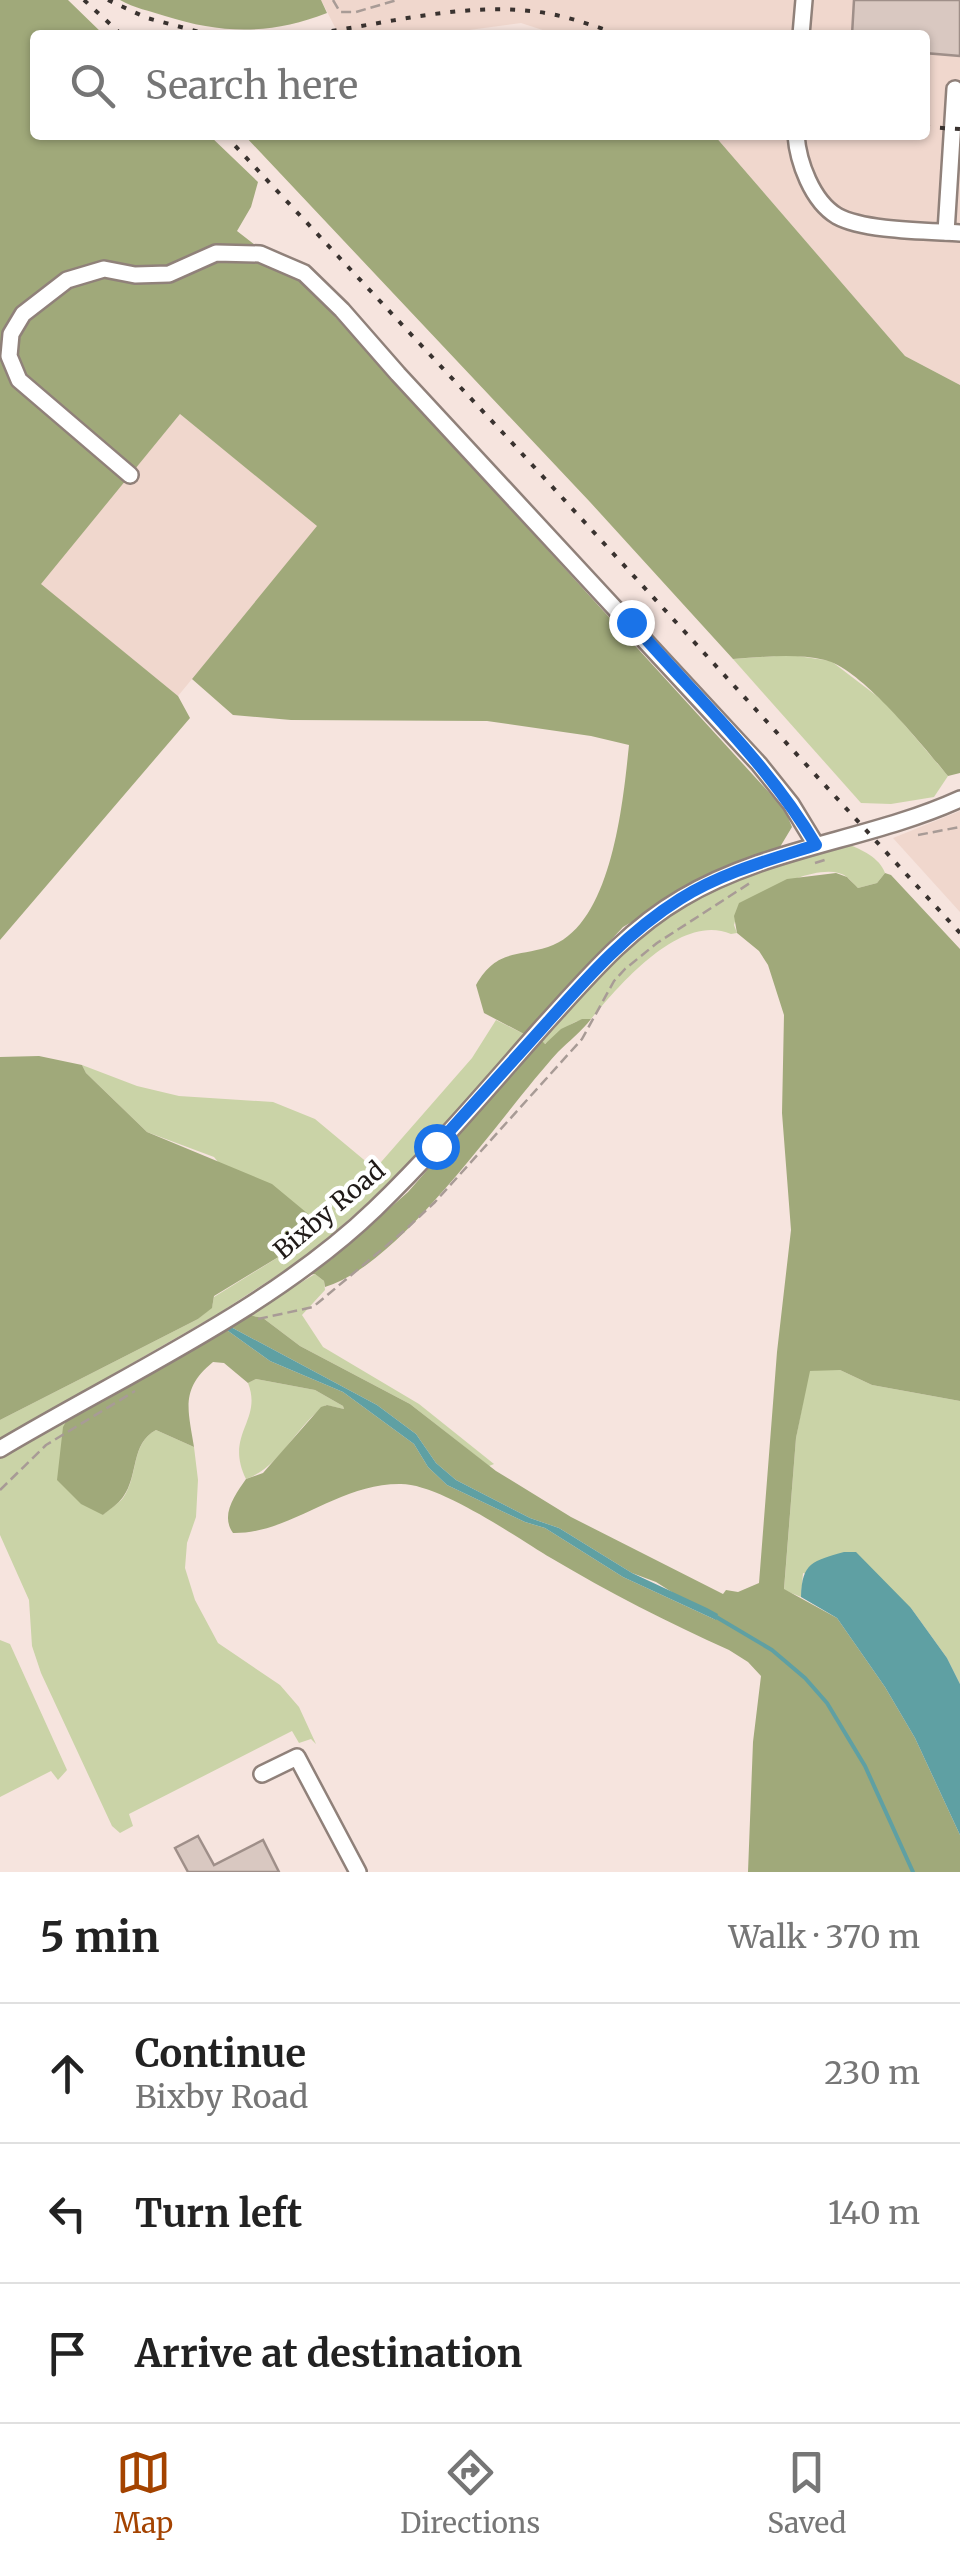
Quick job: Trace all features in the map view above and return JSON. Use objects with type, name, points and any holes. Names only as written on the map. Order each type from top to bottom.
[{"type":"street","points":[[802,30],[804,0]]},
{"type":"street","points":[[796,140],[798,160],[816,193],[836,215],[882,227],[953,232],[956,89]]},
{"type":"street","points":[[130,475],[19,380],[9,356],[11,334],[23,314],[67,280],[104,270],[135,275],[169,274],[216,253],[260,254],[304,273],[759,764],[792,804],[816,845]]},
{"type":"street","name":"Bixby Road","points":[[0,1449],[228,1318],[317,1257],[374,1210],[436,1146],[595,968],[681,898],[735,872],[960,800]]},
{"type":"street","points":[[262,1774],[297,1756],[358,1872]]},
{"type":"path","points":[[333,0],[340,12],[356,12],[397,0]]},
{"type":"path","points":[[918,835],[960,826]]},
{"type":"path","points":[[812,864],[828,859]]},
{"type":"path","points":[[252,1320],[313,1307],[404,1231],[435,1202],[582,1039],[608,991],[626,969],[657,942],[750,884]]},
{"type":"path","points":[[0,1490],[46,1446],[139,1389]]},
{"type":"shaded area","points":[[321,0],[960,0],[960,385],[905,356],[718,140],[930,140],[930,30],[543,30],[521,23],[469,30],[336,30]]},
{"type":"shaded area","points":[[180,414],[318,526],[178,696],[40,584]]},
{"type":"shaded area","points":[[960,811],[960,912],[893,838]]},
{"type":"green space","points":[[0,0],[68,0],[99,30],[30,30],[30,140],[214,140],[258,182],[251,207],[237,231],[306,285],[785,810],[792,827],[780,847],[726,867],[623,927],[524,1034],[484,1013],[476,985],[491,966],[516,954],[548,947],[570,935],[587,915],[600,889],[618,829],[629,745],[487,721],[291,720],[233,715],[192,679],[317,526],[180,414],[41,584],[178,696],[190,718],[0,940]]},
{"type":"green space","points":[[120,0],[321,0],[327,13],[286,25],[227,29],[186,22]]},
{"type":"green space","points":[[249,140],[718,140],[905,356],[960,385],[960,773],[948,776],[891,710],[840,666],[802,657],[733,659]]},
{"type":"green space","points":[[791,655],[831,661],[886,703],[948,776],[934,797],[891,804],[861,803],[733,659]]},
{"type":"green space","points":[[847,844],[879,863],[885,873],[877,883],[858,888],[847,877],[823,872],[763,892],[740,903],[734,925],[737,933],[712,930],[672,942],[635,971],[591,1019],[571,1024],[544,1044],[541,1040],[620,956],[689,903],[747,876]]},
{"type":"green space","points":[[836,873],[858,888],[877,883],[885,873],[891,875],[960,949],[960,1401],[872,1385],[840,1370],[810,1371],[796,1438],[784,1589],[837,1618],[885,1687],[915,1738],[960,1835],[960,1872],[748,1872],[753,1742],[761,1676],[729,1650],[594,1583],[456,1502],[417,1486],[378,1486],[335,1499],[275,1526],[233,1533],[228,1512],[246,1479],[263,1473],[321,1407],[344,1409],[315,1390],[256,1379],[248,1383],[224,1363],[213,1362],[191,1391],[189,1411],[194,1447],[156,1430],[142,1443],[121,1500],[103,1515],[81,1504],[57,1480],[63,1427],[68,1418],[224,1328],[270,1361],[343,1392],[414,1444],[428,1467],[447,1485],[545,1528],[623,1577],[716,1620],[559,1528],[530,1518],[456,1480],[436,1463],[416,1434],[377,1405],[229,1326],[248,1315],[263,1318],[300,1346],[410,1404],[496,1471],[571,1517],[723,1594],[759,1583],[791,1230],[782,1113],[784,1015],[768,965],[759,951],[737,933],[734,916],[739,903],[787,879]]},
{"type":"green space","points":[[591,1019],[558,1052],[418,1219],[386,1249],[355,1273],[325,1287],[315,1274],[308,1275],[332,1259],[408,1192],[541,1040],[545,1044],[561,1029]]},
{"type":"green space","points":[[496,1020],[524,1034],[402,1172],[310,1254],[216,1315],[0,1439],[0,1420],[198,1319],[212,1307],[214,1297],[290,1250],[214,1157],[147,1132],[82,1065],[137,1086],[179,1096],[273,1102],[315,1119],[375,1169],[472,1058]]},
{"type":"green space","points":[[39,1056],[82,1065],[147,1132],[272,1184],[313,1218],[290,1250],[214,1296],[212,1308],[198,1319],[0,1420],[0,1057]]},
{"type":"green space","points":[[315,1274],[324,1281],[325,1290],[302,1315],[323,1347],[419,1404],[494,1464],[489,1466],[410,1404],[300,1346],[263,1318],[248,1315]]},
{"type":"green space","points":[[840,1370],[872,1385],[960,1401],[960,1684],[947,1658],[911,1608],[803,1573],[801,1597],[784,1590],[796,1438],[809,1371]]},
{"type":"green space","points":[[256,1379],[315,1390],[344,1409],[326,1405],[279,1456],[246,1479],[239,1450],[251,1408],[248,1383]]},
{"type":"green space","points":[[68,1418],[103,1515],[128,1489],[142,1443],[156,1430],[194,1447],[198,1480],[196,1517],[187,1543],[185,1568],[195,1600],[218,1643],[280,1685],[299,1707],[316,1744],[311,1739],[299,1743],[292,1731],[129,1814],[133,1826],[120,1833],[112,1826],[41,1673],[32,1646],[29,1600],[0,1535],[0,1457]]},
{"type":"green space","points":[[0,1640],[10,1644],[67,1770],[58,1780],[51,1771],[0,1797]]},
{"type":"water","points":[[229,1326],[377,1405],[416,1434],[436,1463],[456,1480],[530,1518],[559,1528],[632,1573],[718,1614],[716,1620],[623,1577],[545,1528],[447,1485],[428,1467],[414,1444],[343,1392],[270,1361],[224,1328]]},
{"type":"water","points":[[844,1552],[856,1552],[911,1608],[947,1658],[960,1684],[960,1835],[915,1738],[885,1687],[837,1618],[801,1597],[804,1576],[811,1565]]},
{"type":"building","points":[[854,0],[960,0],[960,56],[930,53],[930,30],[852,30]]},
{"type":"building","points":[[198,1836],[214,1865],[263,1840],[279,1872],[188,1872],[175,1848]]},
{"type":"waterway","points":[[713,1615],[772,1650],[827,1703],[865,1766],[913,1872]]},
{"type":"railway","points":[[84,0],[117,30]]},
{"type":"railway","points":[[108,0],[147,18],[192,30]]},
{"type":"railway","points":[[334,30],[450,12],[510,9],[560,16],[606,30]]},
{"type":"railway","points":[[930,127],[960,129]]},
{"type":"railway","points":[[230,140],[960,933]]},
{"type":"route","points":[[436,1146],[595,968],[657,915],[707,884],[816,845],[792,804],[759,764],[631,622]]}]
